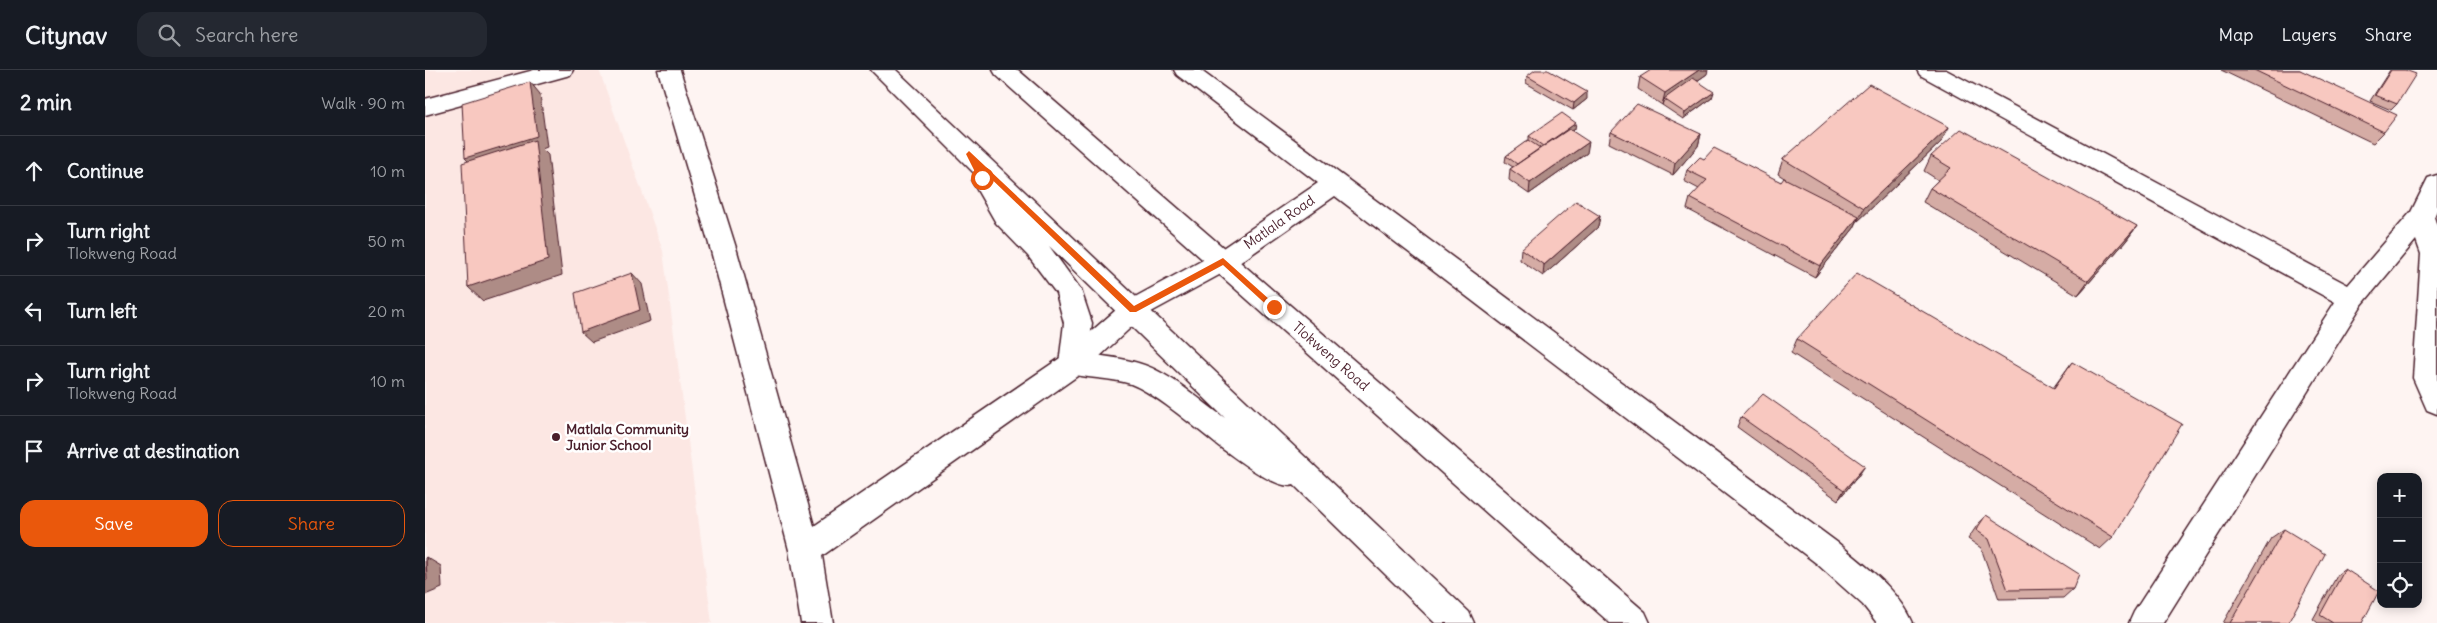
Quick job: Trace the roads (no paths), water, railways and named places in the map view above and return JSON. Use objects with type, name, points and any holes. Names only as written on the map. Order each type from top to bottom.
[{"type":"street","points":[[425,107],[534,74],[562,70]]},
{"type":"street","points":[[669,70],[724,251],[805,550],[817,623]]},
{"type":"street","points":[[882,70],[1458,623]]},
{"type":"street","name":"Tlokweng Road","points":[[1004,70],[1634,623]]},
{"type":"street","points":[[1185,70],[1827,553],[1874,594],[1897,623]]},
{"type":"street","points":[[1928,70],[2352,299]]},
{"type":"street","points":[[969,154],[1005,216],[1037,249],[1068,290],[1078,323],[1073,364],[1117,370],[1141,376],[1161,387],[1255,456],[1296,479],[1348,518]]},
{"type":"street","name":"Matlala Road","points":[[805,550],[1073,364],[1133,310],[1223,261],[1335,183]]},
{"type":"street","points":[[2145,623],[2352,299],[2421,216],[2437,184]]},
{"type":"street","points":[[2421,216],[2434,254],[2427,378],[2437,402]]},
{"type":"place","name":"Matlala Community Junior School","points":[[556,437]]}]
